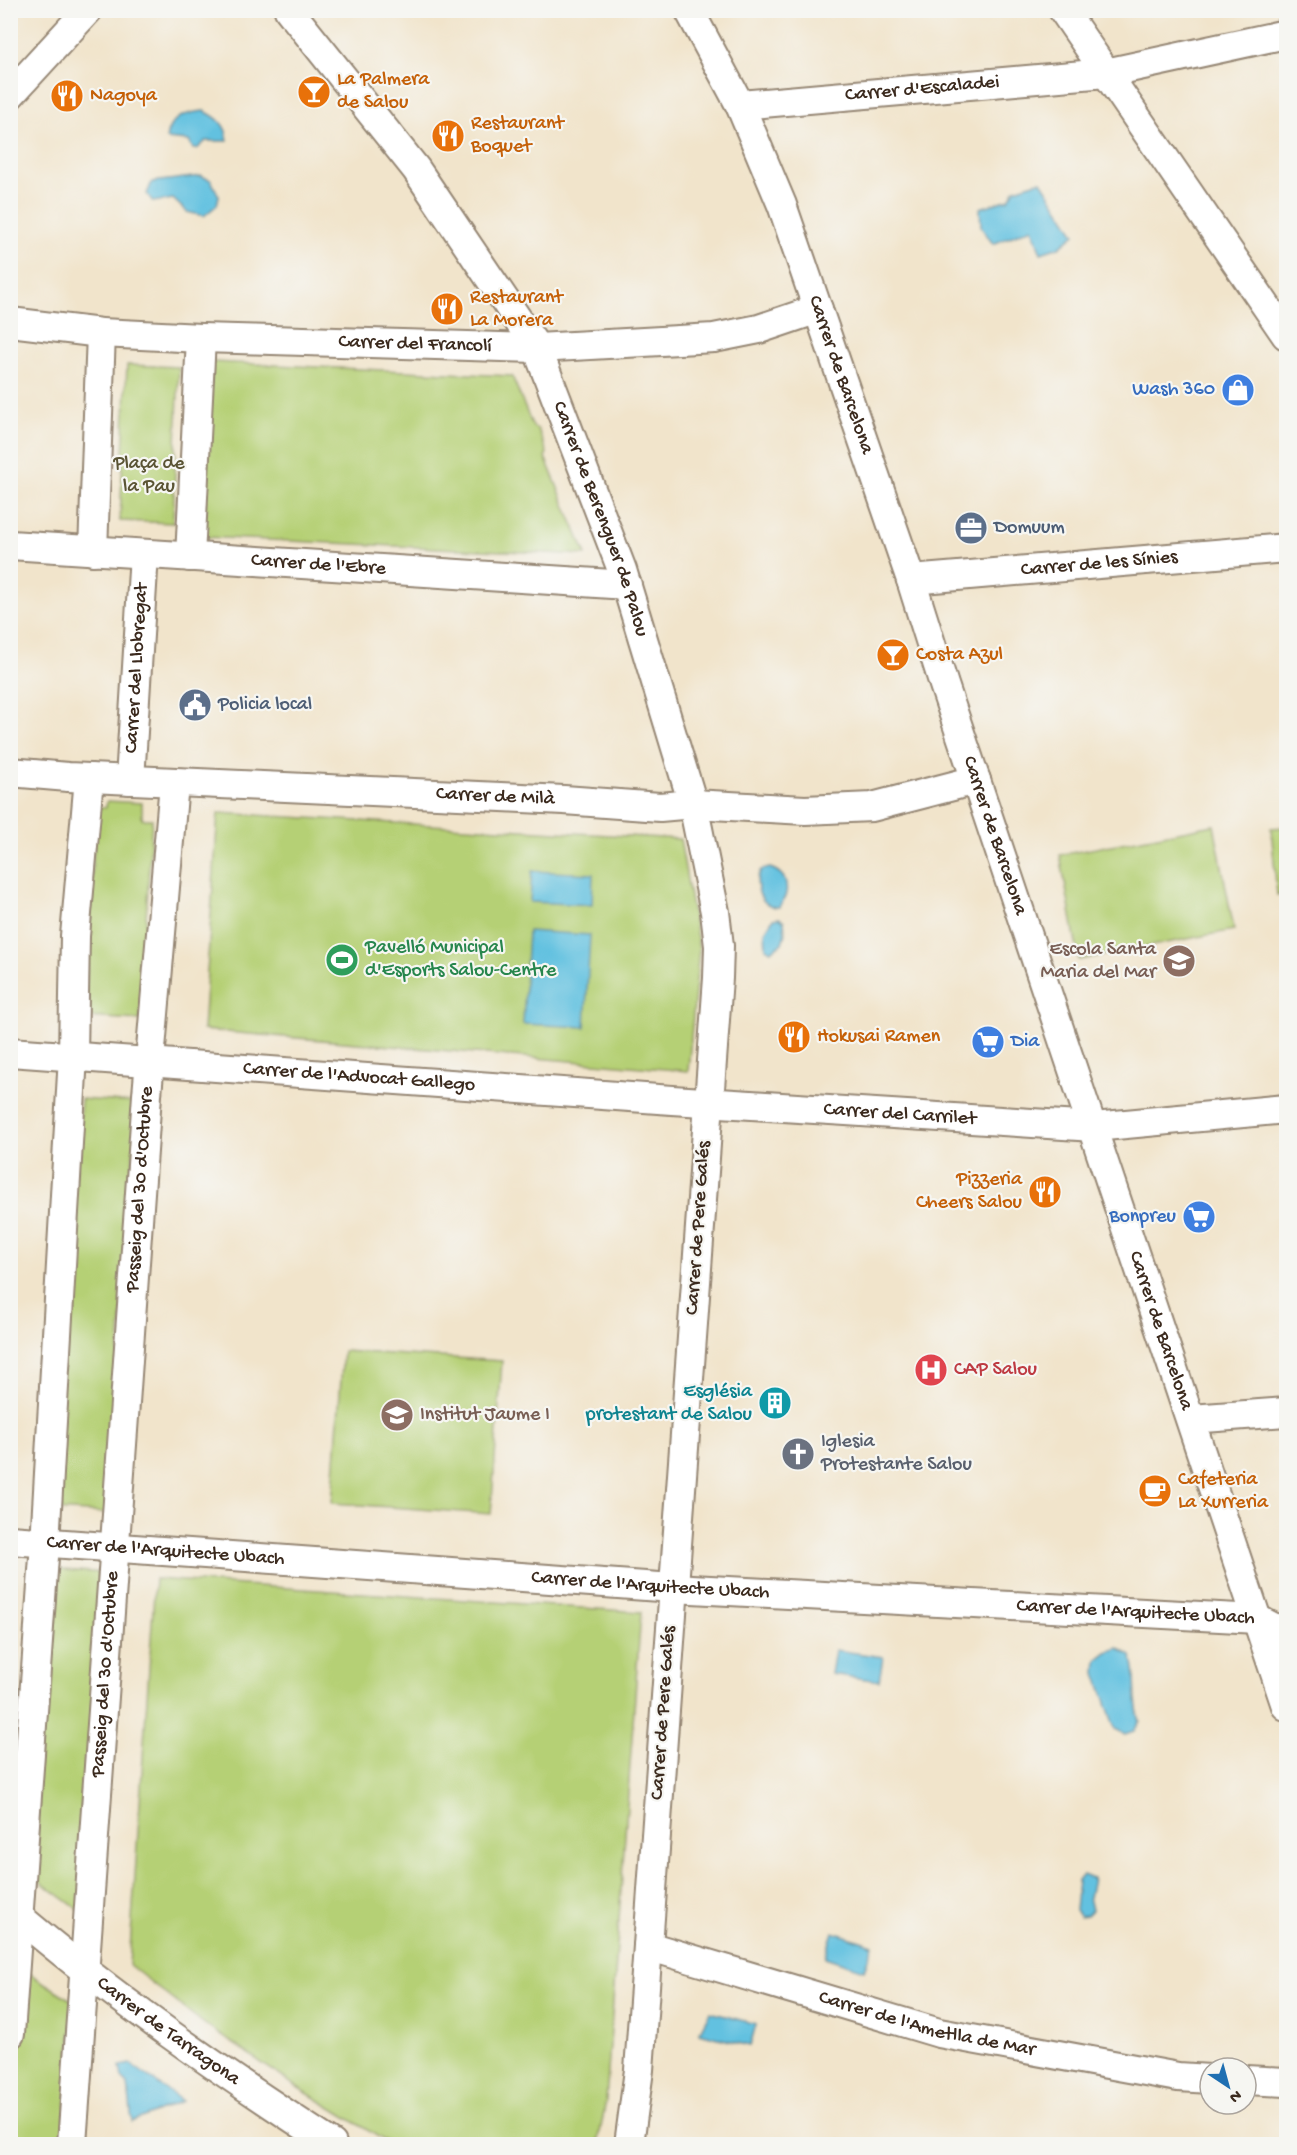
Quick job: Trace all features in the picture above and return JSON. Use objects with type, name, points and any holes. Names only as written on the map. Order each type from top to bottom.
[{"type":"street","points":[[10,95],[88,10]]},
{"type":"street","name":"Carrer de Berenguer de Palou","points":[[289,10],[416,170],[537,348],[627,585],[693,804],[710,879],[719,946],[708,1102]]},
{"type":"street","name":"Carrer de Barcelona","points":[[689,10],[740,105],[782,205],[911,580],[1287,1706]]},
{"type":"street","points":[[1063,10],[1287,335]]},
{"type":"street","name":"Carrer d'Escaladei","points":[[740,105],[1106,73],[1287,34]]},
{"type":"street","name":"Carrer del Francolí","points":[[10,322],[100,333],[201,338],[537,348],[714,338],[759,329],[818,309]]},
{"type":"street","points":[[93,551],[100,333]]},
{"type":"street","points":[[190,557],[201,338]]},
{"type":"street","name":"Carrer de l'Ebre","points":[[10,545],[627,585]]},
{"type":"street","name":"Carrer de les Sínies","points":[[911,580],[1287,548]]},
{"type":"street","name":"Carrer del Llobregat","points":[[130,780],[144,554]]},
{"type":"street","name":"Carrer de Milà","points":[[10,772],[174,783],[564,800],[660,807],[693,804],[805,810],[872,807],[976,780]]},
{"type":"street","points":[[10,2034],[14,1912],[45,1543],[73,1056],[75,936],[89,778]]},
{"type":"street","name":"Passeig del 30 d'Octubre","points":[[72,2145],[150,1061],[174,783]]},
{"type":"street","name":"Carrer de l'Advocat Gallego","points":[[10,1052],[708,1102]]},
{"type":"street","name":"Carrer del Carrilet","points":[[708,1102],[1094,1127],[1287,1109]]},
{"type":"street","name":"Carrer de Pere Galés","points":[[629,2145],[639,2070],[708,1102]]},
{"type":"street","points":[[1191,1419],[1287,1412]]},
{"type":"street","name":"Carrer de l'Arquitecte Ubach","points":[[10,1540],[673,1588],[1257,1619],[1287,1634]]},
{"type":"street","name":"Carrer de Tarragona","points":[[14,1912],[85,1970],[231,2079],[332,2145]]},
{"type":"street","name":"Carrer de l'Ametlla de Mar","points":[[648,1946],[939,2033],[1178,2077],[1198,2078]]},
{"type":"street","points":[[1258,2081],[1287,2082]]},
{"type":"green space","points":[[212,362],[512,376],[533,427],[538,429],[547,453],[545,457],[586,555],[203,537]]},
{"type":"green space","name":"Plaça de la Pau","points":[[127,365],[179,367],[173,523],[120,521]]},
{"type":"green space","points":[[107,801],[142,803],[142,819],[152,819],[140,1020],[84,1017],[96,807],[106,807]]},
{"type":"green space","name":"Pavelló Municipal d'Esports Salou-Centre","points":[[218,813],[680,839],[699,949],[688,1071],[203,1030]]},
{"type":"green space","points":[[1214,825],[1234,930],[1079,960],[1060,855]]},
{"type":"green space","points":[[1286,827],[1286,894],[1277,895],[1271,828]]},
{"type":"green space","points":[[81,1099],[137,1103],[107,1513],[51,1510]]},
{"type":"green space","points":[[343,1351],[502,1361],[491,1514],[332,1503]]},
{"type":"green space","points":[[50,1569],[106,1573],[82,1912],[31,1875]]},
{"type":"green space","points":[[155,1579],[641,1612],[606,2100],[598,2144],[390,2144],[294,2085],[203,2023],[129,1965]]},
{"type":"green space","points":[[24,1970],[74,2002],[63,2144],[11,2144],[11,2114]]},
{"type":"water","points":[[204,111],[220,122],[226,130],[228,141],[206,141],[197,149],[193,149],[189,141],[166,139],[174,121],[190,113]]},
{"type":"water","points":[[201,176],[211,180],[219,196],[217,205],[204,216],[187,212],[173,199],[153,202],[147,194],[152,182]]},
{"type":"water","points":[[1041,181],[1075,234],[1059,247],[1041,253],[1032,228],[993,244],[981,227],[980,208],[1009,199],[1015,189]]},
{"type":"water","points":[[770,868],[781,875],[786,884],[785,895],[779,907],[767,904],[758,888],[758,876],[761,870]]},
{"type":"water","points":[[532,871],[593,874],[592,905],[530,902]]},
{"type":"water","points":[[779,918],[784,921],[785,933],[782,943],[771,951],[766,948],[765,932],[773,919]]},
{"type":"water","points":[[528,931],[590,935],[585,1027],[523,1024]]},
{"type":"water","points":[[1118,1648],[1131,1656],[1140,1721],[1134,1731],[1125,1734],[1115,1729],[1096,1673],[1097,1660],[1107,1652]]},
{"type":"water","points":[[835,1650],[883,1657],[879,1681],[831,1674]]},
{"type":"water","points":[[1083,1875],[1093,1879],[1089,1897],[1092,1910],[1087,1915],[1080,1916],[1075,1910],[1078,1881]]},
{"type":"water","points":[[833,1932],[873,1945],[864,1970],[825,1957]]},
{"type":"water","points":[[710,2012],[756,2024],[750,2046],[699,2033]]},
{"type":"water","points":[[131,2064],[182,2101],[132,2122],[128,2084],[122,2078],[120,2066]]},
{"type":"place","name":"La Palmera de Salou","points":[[314,92]]},
{"type":"place","name":"Nagoya","points":[[67,96]]},
{"type":"place","name":"Restaurant Boquet","points":[[448,136]]},
{"type":"place","name":"Restaurant La Morera","points":[[447,309]]},
{"type":"place","name":"Wash 360","points":[[1238,390]]},
{"type":"place","name":"Domuum","points":[[971,528]]},
{"type":"place","name":"Costa Azul","points":[[893,655]]},
{"type":"place","name":"Policia local","points":[[195,705]]},
{"type":"place","name":"Pavelló Municipal d'Esports Salou-Centre","points":[[342,960]]},
{"type":"place","name":"Escola Santa Maria del Mar","points":[[1179,961]]},
{"type":"place","name":"Hokusai Ramen","points":[[794,1037]]},
{"type":"place","name":"Dia","points":[[988,1042]]},
{"type":"place","name":"Pizzeria Cheers Salou","points":[[1045,1192]]},
{"type":"place","name":"Bonpreu","points":[[1199,1217]]},
{"type":"place","name":"CAP Salou","points":[[931,1370]]},
{"type":"place","name":"Església protestant de Salou","points":[[775,1403]]},
{"type":"place","name":"Institut Jaume I","points":[[397,1415]]},
{"type":"place","name":"Iglesia Protestante Salou","points":[[798,1454]]},
{"type":"place","name":"Cafeteria La Xurreria","points":[[1155,1491]]}]
